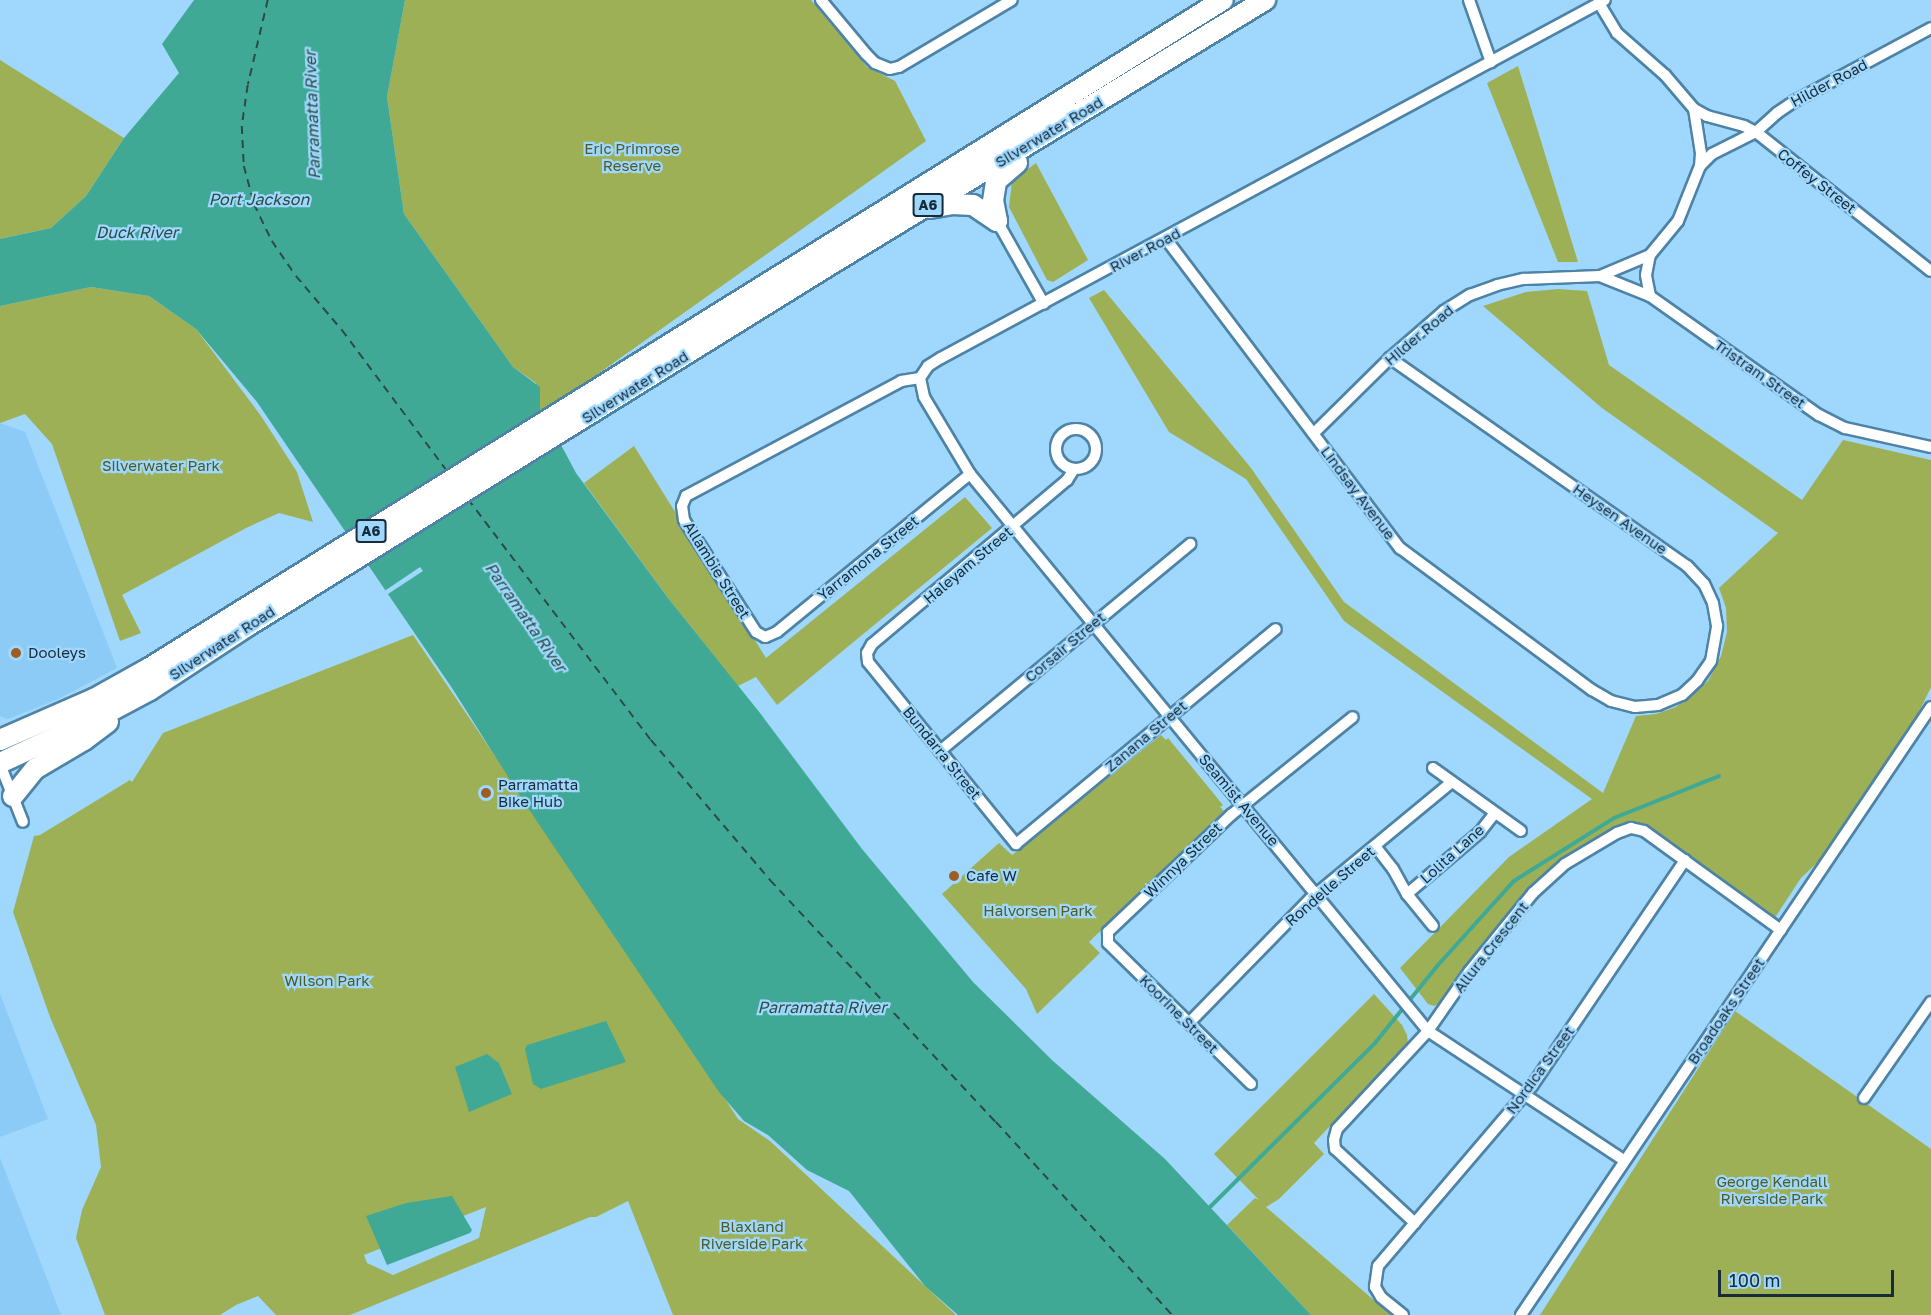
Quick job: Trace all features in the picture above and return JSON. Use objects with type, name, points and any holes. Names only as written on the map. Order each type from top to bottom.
[{"type":"highway","name":"Silverwater Road","points":[[0,764],[150,690],[1223,0]]},
{"type":"highway","name":"Silverwater Road","points":[[0,740],[93,699],[148,669],[918,211],[1264,0]]},
{"type":"highway","points":[[997,221],[993,191],[1002,173],[1098,111],[1104,98]]},
{"type":"highway","points":[[918,211],[963,203],[983,209],[997,221]]},
{"type":"highway","points":[[13,796],[35,769],[84,741],[150,690]]},
{"type":"street","points":[[821,0],[866,54],[875,63],[890,69],[899,67],[1012,0]]},
{"type":"street","points":[[1469,0],[1491,62]]},
{"type":"street","name":"River Road","points":[[686,496],[901,381],[920,378],[928,366],[941,358],[1166,239],[1602,2]]},
{"type":"street","name":"Coffey Street","points":[[1602,2],[1617,33],[1665,75],[1694,109],[1707,116],[1744,126],[1756,132],[1931,271]]},
{"type":"street","name":"Hilder Road","points":[[1314,433],[1390,358],[1444,311],[1470,295],[1497,285],[1541,278],[1599,276],[1650,255],[1678,221],[1700,166],[1722,147],[1756,132],[1784,107],[1931,28]]},
{"type":"street","points":[[1694,109],[1701,153],[1700,166]]},
{"type":"street","points":[[997,221],[1044,304]]},
{"type":"street","name":"Lindsay Avenue","points":[[1166,239],[1400,548],[1592,690],[1611,701],[1635,707]]},
{"type":"street","points":[[1650,255],[1646,275],[1650,296]]},
{"type":"street","name":"Tristram Street","points":[[1599,276],[1650,296],[1819,415],[1845,428],[1931,447]]},
{"type":"street","name":"Heysen Avenue","points":[[1390,358],[1687,566],[1704,584],[1713,603],[1717,626],[1711,660],[1697,681],[1682,694],[1658,705],[1635,707]]},
{"type":"street","name":"Seamist Avenue","points":[[920,378],[924,397],[970,474],[1426,1028],[1624,1160]]},
{"type":"street","name":"Haleyam Street","points":[[868,662],[867,653],[872,645],[1014,527],[1067,480],[1074,469]]},
{"type":"street","name":"Yarramona Street","points":[[765,637],[777,632],[970,474]]},
{"type":"street","name":"Allambie Street","points":[[686,496],[682,506],[684,520],[756,632],[765,637]]},
{"type":"street","name":"Corsair Street","points":[[940,751],[1190,544]]},
{"type":"street","name":"Zanana Street","points":[[1016,844],[1276,629]]},
{"type":"street","name":"Bundarra Street","points":[[868,662],[1016,844]]},
{"type":"street","name":"Broadoaks Street","points":[[1521,1315],[1931,707]]},
{"type":"street","name":"Winnya Street","points":[[1108,943],[1108,932],[1243,805],[1353,717]]},
{"type":"street","points":[[0,764],[24,822]]},
{"type":"street","points":[[1432,768],[1521,831]]},
{"type":"street","name":"Rondelle Street","points":[[1189,1023],[1317,894],[1452,782]]},
{"type":"street","name":"Lolita Lane","points":[[1407,894],[1480,832],[1496,813]]},
{"type":"street","name":"Allura Crescent","points":[[1415,1223],[1335,1149],[1334,1140],[1337,1129],[1426,1028],[1505,927],[1546,879],[1564,864],[1605,839],[1631,828],[1644,831],[1781,930]]},
{"type":"street","name":"Lolita Lane","points":[[1375,846],[1393,869],[1407,894],[1433,926]]},
{"type":"street","name":"Nordica Street","points":[[1403,1315],[1381,1297],[1376,1287],[1378,1266],[1526,1093],[1684,860]]},
{"type":"street","name":"Koorine Street","points":[[1108,943],[1251,1084]]},
{"type":"street","points":[[1864,1098],[1931,1002]]},
{"type":"shaded area","points":[[0,423],[25,432],[117,668],[60,698],[8,719],[0,716]]},
{"type":"shaded area","points":[[0,994],[48,1119],[0,1137]]},
{"type":"shaded area","points":[[0,1158],[61,1315],[0,1315]]},
{"type":"green space","name":"Eric Primrose Reserve","points":[[405,0],[811,0],[867,67],[895,81],[926,141],[540,415],[536,383],[513,367],[404,214],[387,97]]},
{"type":"green space","points":[[0,60],[124,138],[86,196],[51,228],[0,239]]},
{"type":"green space","points":[[1518,66],[1578,262],[1558,262],[1487,83]]},
{"type":"green space","points":[[1036,163],[1088,260],[1053,282],[1047,280],[1009,207],[1012,181]]},
{"type":"green space","name":"Silverwater Park","points":[[91,287],[149,296],[196,329],[261,416],[297,472],[313,522],[279,513],[246,528],[122,595],[141,633],[120,641],[52,444],[25,414],[0,423],[0,306]]},
{"type":"green space","points":[[1558,289],[1587,291],[1609,365],[1802,500],[1843,440],[1931,460],[1931,687],[1918,714],[1877,776],[1818,862],[1801,878],[1774,919],[1649,827],[1629,825],[1608,831],[1576,850],[1534,884],[1482,945],[1440,1003],[1434,1006],[1428,1004],[1400,968],[1509,857],[1592,799],[1344,621],[1246,479],[1169,432],[1089,298],[1104,290],[1251,468],[1344,602],[1603,793],[1636,716],[1656,714],[1676,707],[1708,681],[1721,656],[1727,632],[1726,608],[1719,588],[1778,533],[1602,408],[1483,306],[1526,292]]},
{"type":"green space","points":[[634,446],[766,658],[965,497],[992,528],[777,705],[756,677],[738,686],[668,598],[584,483]]},
{"type":"green space","name":"Wilson Park","points":[[413,635],[681,1030],[738,1119],[770,1141],[956,1315],[673,1315],[628,1201],[596,1217],[590,1217],[350,1315],[276,1315],[258,1296],[220,1315],[105,1315],[76,1238],[82,1210],[101,1167],[96,1125],[50,1017],[13,912],[34,836],[40,835],[130,780],[132,782],[163,733]],"holes":[[[486,1207],[479,1238],[393,1275],[367,1263],[364,1255]]]},
{"type":"green space","name":"Halvorsen Park","points":[[1161,735],[1166,740],[1168,738],[1223,805],[1220,807],[1224,811],[1089,942],[1100,953],[1037,1014],[1026,989],[942,894],[999,843],[1012,855]]},
{"type":"green space","points":[[1374,994],[1402,1025],[1408,1043],[1314,1143],[1324,1154],[1279,1199],[1266,1207],[1391,1315],[1311,1315],[1227,1225],[1255,1198],[1259,1200],[1214,1154]]},
{"type":"green space","name":"George Kendall Riverside Park","points":[[1735,1011],[1931,1149],[1931,1315],[1540,1315]]},
{"type":"water","name":"Port Jackson","points":[[194,0],[405,0],[387,97],[404,214],[513,367],[540,387],[540,415],[552,428],[576,473],[668,598],[760,713],[862,849],[973,982],[1053,1061],[1165,1159],[1311,1315],[958,1315],[925,1286],[849,1191],[807,1170],[768,1135],[744,1121],[719,1092],[524,802],[452,688],[257,402],[196,329],[149,296],[91,287],[0,306],[0,239],[51,228],[86,196],[124,138],[179,73],[162,44]]},
{"type":"water","points":[[606,1021],[626,1062],[541,1089],[533,1084],[525,1049],[527,1045]]},
{"type":"water","points":[[487,1054],[499,1063],[512,1094],[469,1112],[455,1067]]},
{"type":"water","points":[[452,1196],[472,1230],[470,1233],[387,1265],[366,1216],[406,1203]]},
{"type":"pier","points":[[420,567],[423,571],[385,596],[383,592]]},
{"type":"waterway","points":[[1210,1207],[1375,1043],[1438,965],[1514,881],[1614,818],[1719,776]]},
{"type":"ferry route","points":[[268,0],[248,85],[242,126],[244,166],[254,204],[272,241],[296,276],[342,330],[447,471]]},
{"type":"ferry route","points":[[468,499],[651,740],[770,880],[1172,1315]]},
{"type":"place","name":"Dooleys","points":[[16,653]]},
{"type":"place","name":"Parramatta Bike Hub","points":[[486,793]]},
{"type":"place","name":"Cafe W","points":[[954,876]]},
{"type":"water label","name":"Parramatta River","points":[[312,115]]},
{"type":"water label","name":"Duck River","points":[[137,232]]},
{"type":"water label","name":"Parramatta River","points":[[526,617]]},
{"type":"water label","name":"Parramatta River","points":[[822,1007]]},
{"type":"park label","name":"Blaxland Riverside Park","points":[[752,1234]]}]
